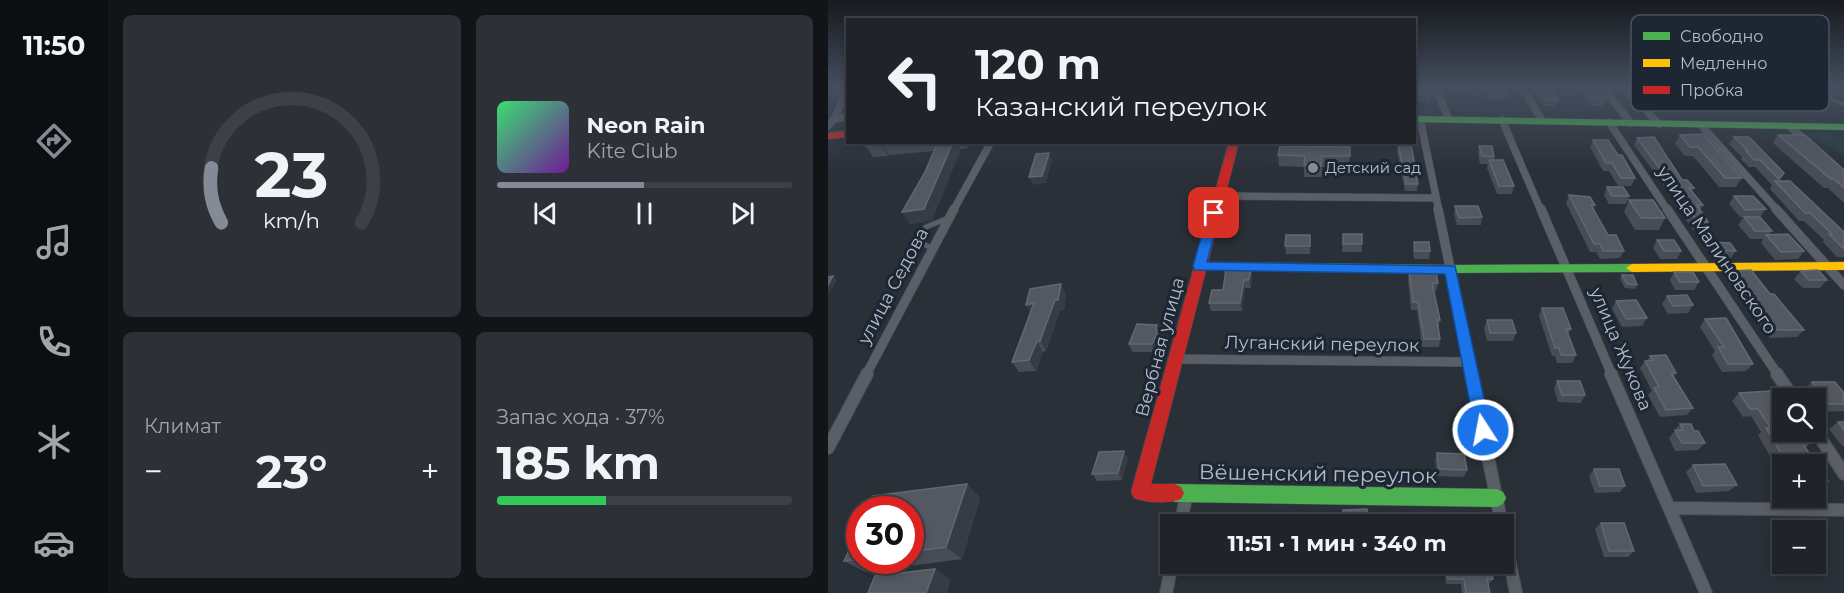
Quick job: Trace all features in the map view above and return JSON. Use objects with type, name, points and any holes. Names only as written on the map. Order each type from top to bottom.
[{"type":"street","points":[[828,126],[836,115]]},
{"type":"street","points":[[1539,115],[1542,120]]},
{"type":"street","points":[[1624,115],[1631,123]]},
{"type":"street","points":[[1650,115],[1659,124]]},
{"type":"street","points":[[834,119],[846,117]]},
{"type":"street","points":[[1500,514],[1451,269],[1417,119],[1844,127]]},
{"type":"street","name":"улица Жукова","points":[[1502,120],[1706,593]]},
{"type":"street","name":"улица Малиновского","points":[[1609,122],[1787,388]]},
{"type":"street","points":[[1701,125],[1844,285]]},
{"type":"street","points":[[1789,126],[1813,147]]},
{"type":"street","points":[[828,136],[846,134]]},
{"type":"street","name":"улица Седова","points":[[828,448],[990,144]]},
{"type":"street","name":"Вербная улица","points":[[1140,492],[1233,144]]},
{"type":"street","points":[[1219,196],[1436,198]]},
{"type":"street","points":[[1200,266],[1568,269],[1844,266]]},
{"type":"street","name":"Луганский переулок","points":[[1175,359],[1469,362]]},
{"type":"street","points":[[1823,442],[1844,474]]},
{"type":"street","name":"Вёшенский переулок","points":[[1140,492],[1497,498]]},
{"type":"street","points":[[1182,514],[1187,493]]},
{"type":"street","points":[[1671,508],[1844,510]]},
{"type":"street","points":[[1166,593],[1170,574]]},
{"type":"street","points":[[1512,574],[1516,593]]},
{"type":"lane","points":[[933,249],[918,242],[926,227],[949,218]]},
{"type":"green space","points":[[1805,133],[1830,133],[1844,141],[1844,155]]},
{"type":"building","points":[[1703,134],[1742,178],[1725,178],[1698,147],[1690,147],[1680,135]]},
{"type":"building","points":[[1778,135],[1805,135],[1844,170],[1844,188],[1831,179]]},
{"type":"building","points":[[1654,137],[1682,180],[1687,180],[1694,188],[1689,188],[1703,205],[1697,205],[1708,222],[1698,222],[1637,138]]},
{"type":"building","points":[[1734,137],[1749,137],[1784,173],[1779,179],[1760,160],[1754,160]]},
{"type":"building","points":[[1593,140],[1608,140],[1618,155],[1622,155],[1635,178],[1621,178],[1612,163],[1606,163]]},
{"type":"building","points":[[937,144],[952,144],[924,209],[902,212],[925,172]]},
{"type":"building","points":[[1398,144],[1411,144],[1418,184],[1406,184]]},
{"type":"building","points":[[1280,146],[1350,147],[1350,156],[1322,156],[1321,166],[1304,165],[1305,156],[1278,155]]},
{"type":"building","points":[[1479,146],[1492,146],[1494,157],[1482,156]]},
{"type":"building","points":[[1049,153],[1042,176],[1029,177],[1036,154]]},
{"type":"building","points":[[1489,160],[1503,160],[1514,186],[1499,186]]},
{"type":"building","points":[[1775,181],[1790,181],[1844,232],[1844,249],[1829,234],[1832,234],[1810,213],[1805,213]]},
{"type":"building","points":[[1607,187],[1623,187],[1629,196],[1612,196]]},
{"type":"building","points":[[1569,195],[1590,197],[1595,205],[1591,205],[1608,235],[1616,235],[1624,251],[1603,251],[1600,244],[1594,244]]},
{"type":"building","points":[[1734,196],[1753,196],[1766,209],[1745,210]]},
{"type":"building","points":[[1629,200],[1653,200],[1665,218],[1641,218]]},
{"type":"building","points":[[1455,206],[1478,206],[1482,217],[1459,218]]},
{"type":"building","points":[[1744,217],[1760,217],[1772,231],[1755,231]]},
{"type":"building","points":[[1343,234],[1362,234],[1362,244],[1343,244]]},
{"type":"building","points":[[1788,234],[1804,251],[1781,252],[1766,235]]},
{"type":"building","points":[[1286,235],[1310,235],[1310,246],[1285,246]]},
{"type":"building","points":[[1657,240],[1674,240],[1681,251],[1664,251]]},
{"type":"building","points":[[1414,242],[1429,242],[1430,251],[1415,251]]},
{"type":"building","points":[[1712,242],[1730,243],[1736,251],[1719,251]]},
{"type":"building","points":[[1226,269],[1251,269],[1249,280],[1244,280],[1240,303],[1209,303],[1212,290],[1223,290]]},
{"type":"building","points":[[1751,270],[1804,330],[1777,330],[1732,271]]},
{"type":"building","points":[[1818,270],[1827,280],[1809,280],[1801,271]]},
{"type":"building","points":[[1409,271],[1436,271],[1438,283],[1432,283],[1440,320],[1437,320],[1440,339],[1424,339],[1418,302],[1413,302]]},
{"type":"building","points":[[1674,272],[1693,272],[1699,282],[1680,282]]},
{"type":"building","points":[[1622,275],[1633,275],[1637,285],[1627,284]]},
{"type":"building","points":[[1061,284],[1058,300],[1055,300],[1040,341],[1037,341],[1029,360],[1012,362],[1034,303],[1026,305],[1030,289]]},
{"type":"building","points":[[1687,295],[1693,305],[1673,306],[1667,296]]},
{"type":"building","points":[[1636,300],[1647,318],[1626,319],[1616,301]]},
{"type":"building","points":[[1542,308],[1563,308],[1571,329],[1566,329],[1576,355],[1561,355],[1559,348],[1555,348]]},
{"type":"building","points":[[1726,318],[1753,364],[1728,364],[1718,347],[1724,347],[1705,319]]},
{"type":"building","points":[[1487,320],[1512,320],[1516,333],[1490,333]]},
{"type":"building","points":[[1137,324],[1157,325],[1155,330],[1159,330],[1152,344],[1129,344]]},
{"type":"building","points":[[1666,355],[1676,373],[1671,373],[1693,408],[1666,410],[1654,388],[1659,387],[1645,361],[1653,360],[1650,356]]},
{"type":"building","points":[[1557,381],[1580,381],[1585,395],[1562,395]]},
{"type":"building","points":[[1812,382],[1835,382],[1844,393],[1844,404],[1829,404],[1826,400],[1826,388],[1817,388]]},
{"type":"building","points":[[1772,392],[1772,438],[1766,428],[1771,428],[1758,409],[1750,409],[1739,393]]},
{"type":"building","points":[[1838,422],[1844,422],[1844,430]]},
{"type":"building","points":[[1680,424],[1691,424],[1705,443],[1682,443],[1675,430],[1683,430]]},
{"type":"building","points":[[1774,442],[1811,443],[1803,444],[1810,454],[1781,454]]},
{"type":"building","points":[[1124,451],[1118,473],[1092,474],[1099,452]]},
{"type":"building","points":[[1437,453],[1464,454],[1467,470],[1439,469]]},
{"type":"building","points":[[1725,464],[1737,485],[1703,486],[1693,465]]},
{"type":"building","points":[[1594,469],[1619,469],[1625,486],[1600,486]]},
{"type":"building","points":[[967,484],[946,547],[924,550],[924,496],[873,496]]},
{"type":"building","points":[[1367,509],[1368,514],[1343,514],[1343,510]]},
{"type":"building","points":[[1601,523],[1624,523],[1634,551],[1609,551]]},
{"type":"building","points":[[935,569],[926,593],[868,593],[875,576],[924,574],[924,570]]},
{"type":"building","points":[[1447,574],[1492,574],[1493,579],[1487,579],[1490,593],[1466,593],[1464,579],[1448,579]]},
{"type":"traffic: fast","points":[[1416,119],[1844,127]]},
{"type":"traffic: fast","points":[[1200,266],[1451,269],[1632,268]]},
{"type":"traffic: fast","points":[[1175,493],[1497,498]]},
{"type":"traffic: slow","points":[[1632,268],[1844,266]]},
{"type":"traffic: jam","points":[[828,136],[846,134]]},
{"type":"traffic: jam","points":[[1175,493],[1140,492],[1233,144]]},
{"type":"place","name":"Детский сад","points":[[1313,168]]},
{"type":"route","points":[[1214,213],[1200,266],[1451,269],[1483,430]]}]
